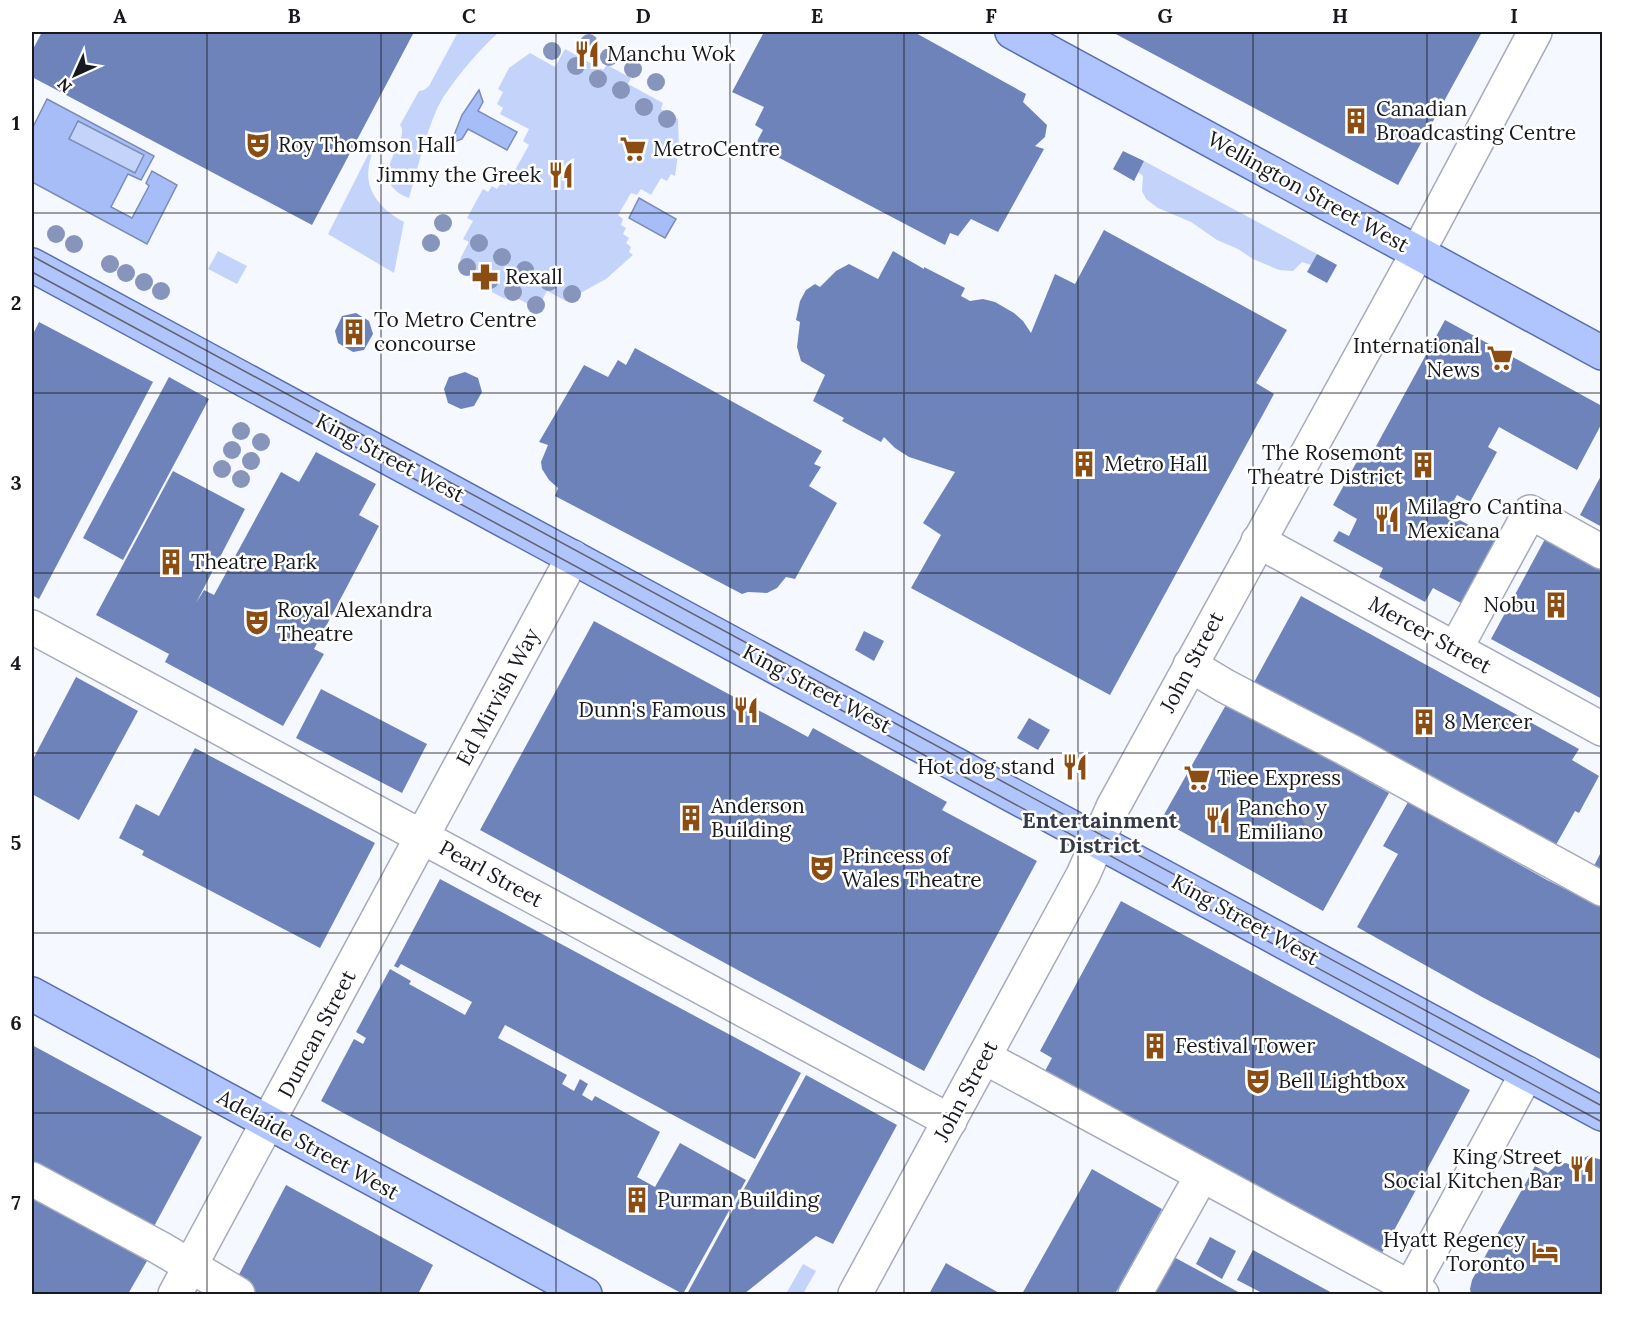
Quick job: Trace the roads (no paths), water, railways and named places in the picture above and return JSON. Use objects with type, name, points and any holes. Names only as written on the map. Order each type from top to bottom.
[{"type":"main road","name":"Wellington Street West","points":[[1012,32],[1602,353]]},
{"type":"main road","name":"King Street West","points":[[32,264],[1602,1114]]},
{"type":"main road","name":"Adelaide Street West","points":[[32,994],[585,1294]]},
{"type":"street","name":"John Street","points":[[855,1294],[1083,875],[1113,807],[1418,252],[1535,32]]},
{"type":"street","points":[[1469,655],[1530,512],[1602,552]]},
{"type":"street","name":"Mercer Street","points":[[1258,541],[1602,729]]},
{"type":"street","name":"Ed Mirvish Way","points":[[424,837],[573,557]]},
{"type":"street","name":"Pearl Street","points":[[35,638],[424,837],[950,1121]]},
{"type":"street","points":[[1190,665],[1602,889]]},
{"type":"street","name":"Duncan Street","points":[[183,1281],[424,837]]},
{"type":"street","points":[[984,1057],[1413,1293],[1527,1073]]},
{"type":"street","points":[[1135,1294],[1202,1175]]},
{"type":"street","points":[[32,1179],[183,1281],[238,1294]]},
{"type":"tram line","points":[[32,256],[1602,1106]]},
{"type":"tram line","points":[[32,272],[1602,1122]]},
{"type":"place","name":"Manchu Wok","points":[[587,54]]},
{"type":"place","name":"Canadian Broadcasting Centre","points":[[1356,121]]},
{"type":"place","name":"Roy Thomson Hall","points":[[258,145]]},
{"type":"place","name":"MetroCentre","points":[[633,149]]},
{"type":"place","name":"Jimmy the Greek","points":[[561,175]]},
{"type":"place","name":"Rexall","points":[[485,277]]},
{"type":"place","name":"To Metro Centre concourse","points":[[354,332]]},
{"type":"place","name":"International News","points":[[1500,358]]},
{"type":"place","name":"Metro Hall","points":[[1084,464]]},
{"type":"place","name":"The Rosemont Theatre District","points":[[1423,465]]},
{"type":"place","name":"Milagro Cantina Mexicana","points":[[1387,519]]},
{"type":"place","name":"Theatre Park","points":[[171,562]]},
{"type":"place","name":"Nobu","points":[[1556,605]]},
{"type":"place","name":"Royal Alexandra Theatre","points":[[257,622]]},
{"type":"place","name":"Dunn's Famous","points":[[746,710]]},
{"type":"place","name":"8 Mercer","points":[[1424,722]]},
{"type":"place","name":"Hot dog stand","points":[[1075,767]]},
{"type":"place","name":"Tiee Express","points":[[1197,778]]},
{"type":"place","name":"Anderson Building","points":[[691,818]]},
{"type":"place","name":"Pancho y Emiliano","points":[[1218,820]]},
{"type":"place","name":"Princess of Wales Theatre","points":[[822,868]]},
{"type":"place","name":"Festival Tower","points":[[1155,1046]]},
{"type":"place","name":"Bell Lightbox","points":[[1258,1081]]},
{"type":"place","name":"King Street Social Kitchen Bar","points":[[1582,1169]]},
{"type":"place","name":"Purman Building","points":[[637,1200]]},
{"type":"place","name":"Hyatt Regency Toronto","points":[[1545,1252]]},
{"type":"district","name":"Entertainment District","points":[[1100,832]]}]
